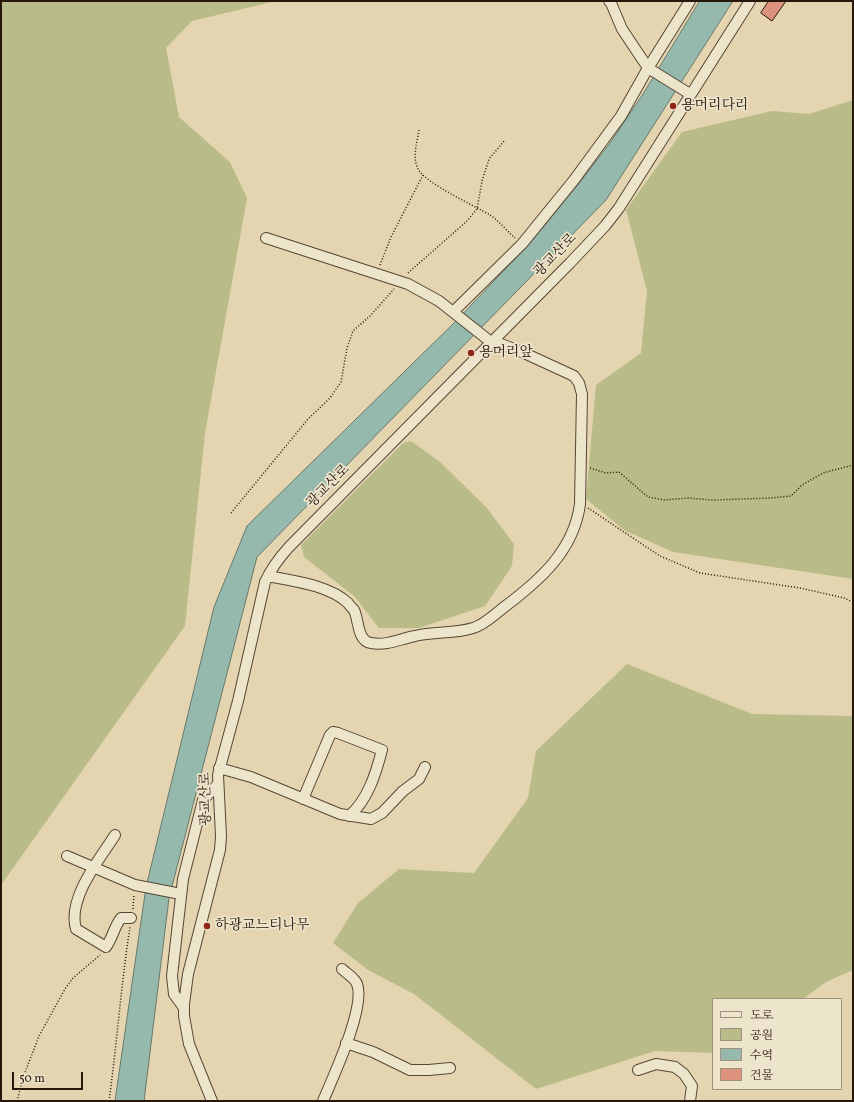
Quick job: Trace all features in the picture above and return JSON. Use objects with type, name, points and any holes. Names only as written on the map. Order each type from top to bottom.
[{"type":"street","points":[[609,1],[622,29],[649,68],[687,92]]},
{"type":"street","points":[[455,313],[522,244],[574,180],[621,116],[690,1]]},
{"type":"street","name":"광교산로","points":[[212,1101],[189,1044],[184,1008],[185,989],[220,850],[219,768],[238,701],[265,582],[279,559],[289,547],[487,339],[570,262],[605,226],[631,190],[687,92],[750,1]]},
{"type":"street","points":[[266,238],[408,284],[439,301],[487,339],[522,352],[574,376],[579,383],[582,394],[580,504],[574,529],[562,553],[551,566],[518,597],[483,623],[473,628],[416,636],[388,644],[370,643],[362,637],[354,610],[346,602],[331,592],[306,584],[268,576]]},
{"type":"street","points":[[303,799],[330,735],[333,732],[338,733],[382,750],[376,774],[355,811],[349,816]]},
{"type":"street","points":[[219,768],[251,777],[340,814],[371,819],[382,813],[403,791],[419,779],[425,767]]},
{"type":"street","points":[[184,1008],[174,994],[172,976],[177,893],[183,879],[203,800],[218,784]]},
{"type":"street","points":[[116,834],[86,879],[76,905],[74,921],[76,929],[106,947],[114,934],[117,923],[121,918],[131,918]]},
{"type":"street","points":[[67,856],[137,885],[177,893]]},
{"type":"street","points":[[323,1101],[354,1023],[358,993],[357,983],[342,969]]},
{"type":"street","points":[[346,1043],[373,1052],[410,1070],[450,1068]]},
{"type":"street","points":[[638,1070],[656,1064],[675,1067],[684,1074],[692,1086],[690,1101]]},
{"type":"path","points":[[419,130],[415,162],[419,171],[432,182],[477,209],[492,216],[506,231],[522,244]]},
{"type":"path","points":[[231,513],[308,419],[330,398],[341,382],[347,348],[353,331],[370,316],[400,281],[467,221],[477,209],[482,181],[489,159],[505,140]]},
{"type":"path","points":[[377,274],[391,237],[423,175]]},
{"type":"path","points":[[580,466],[606,473],[619,472],[648,497],[665,500],[687,498],[713,500],[791,496],[802,486],[823,473],[853,465]]},
{"type":"path","points":[[580,504],[597,513],[660,556],[700,573],[800,588],[844,598],[853,602]]},
{"type":"path","points":[[109,1101],[124,964],[137,885]]},
{"type":"path","points":[[17,1101],[24,1075],[39,1036],[65,989],[73,978],[98,957],[106,947]]},
{"type":"green space","points":[[1,1],[276,1],[192,21],[166,48],[179,117],[230,162],[247,198],[205,433],[185,626],[1,885]]},
{"type":"green space","points":[[853,100],[853,579],[673,552],[624,530],[586,499],[596,385],[641,353],[647,291],[626,210],[682,132],[772,111],[809,114]]},
{"type":"green space","points":[[411,441],[440,462],[486,507],[514,544],[512,566],[485,606],[419,628],[379,628],[354,596],[304,557],[301,545],[403,443]]},
{"type":"green space","points":[[627,664],[752,714],[853,716],[853,970],[826,982],[804,998],[712,998],[712,1053],[655,1051],[536,1089],[414,994],[368,970],[333,943],[358,903],[399,869],[474,873],[528,798],[536,751]]},
{"type":"water","points":[[700,1],[733,1],[606,200],[257,557],[169,898],[144,1101],[115,1101],[146,887],[214,607],[247,526],[457,320],[531,242],[610,143],[643,94]]},
{"type":"building","points":[[769,1],[786,1],[772,21],[761,13]]},
{"type":"place","name":"용머리다리","points":[[673,106]]},
{"type":"place","name":"용머리앞","points":[[471,353]]},
{"type":"place","name":"하광교느티나무","points":[[207,926]]}]
